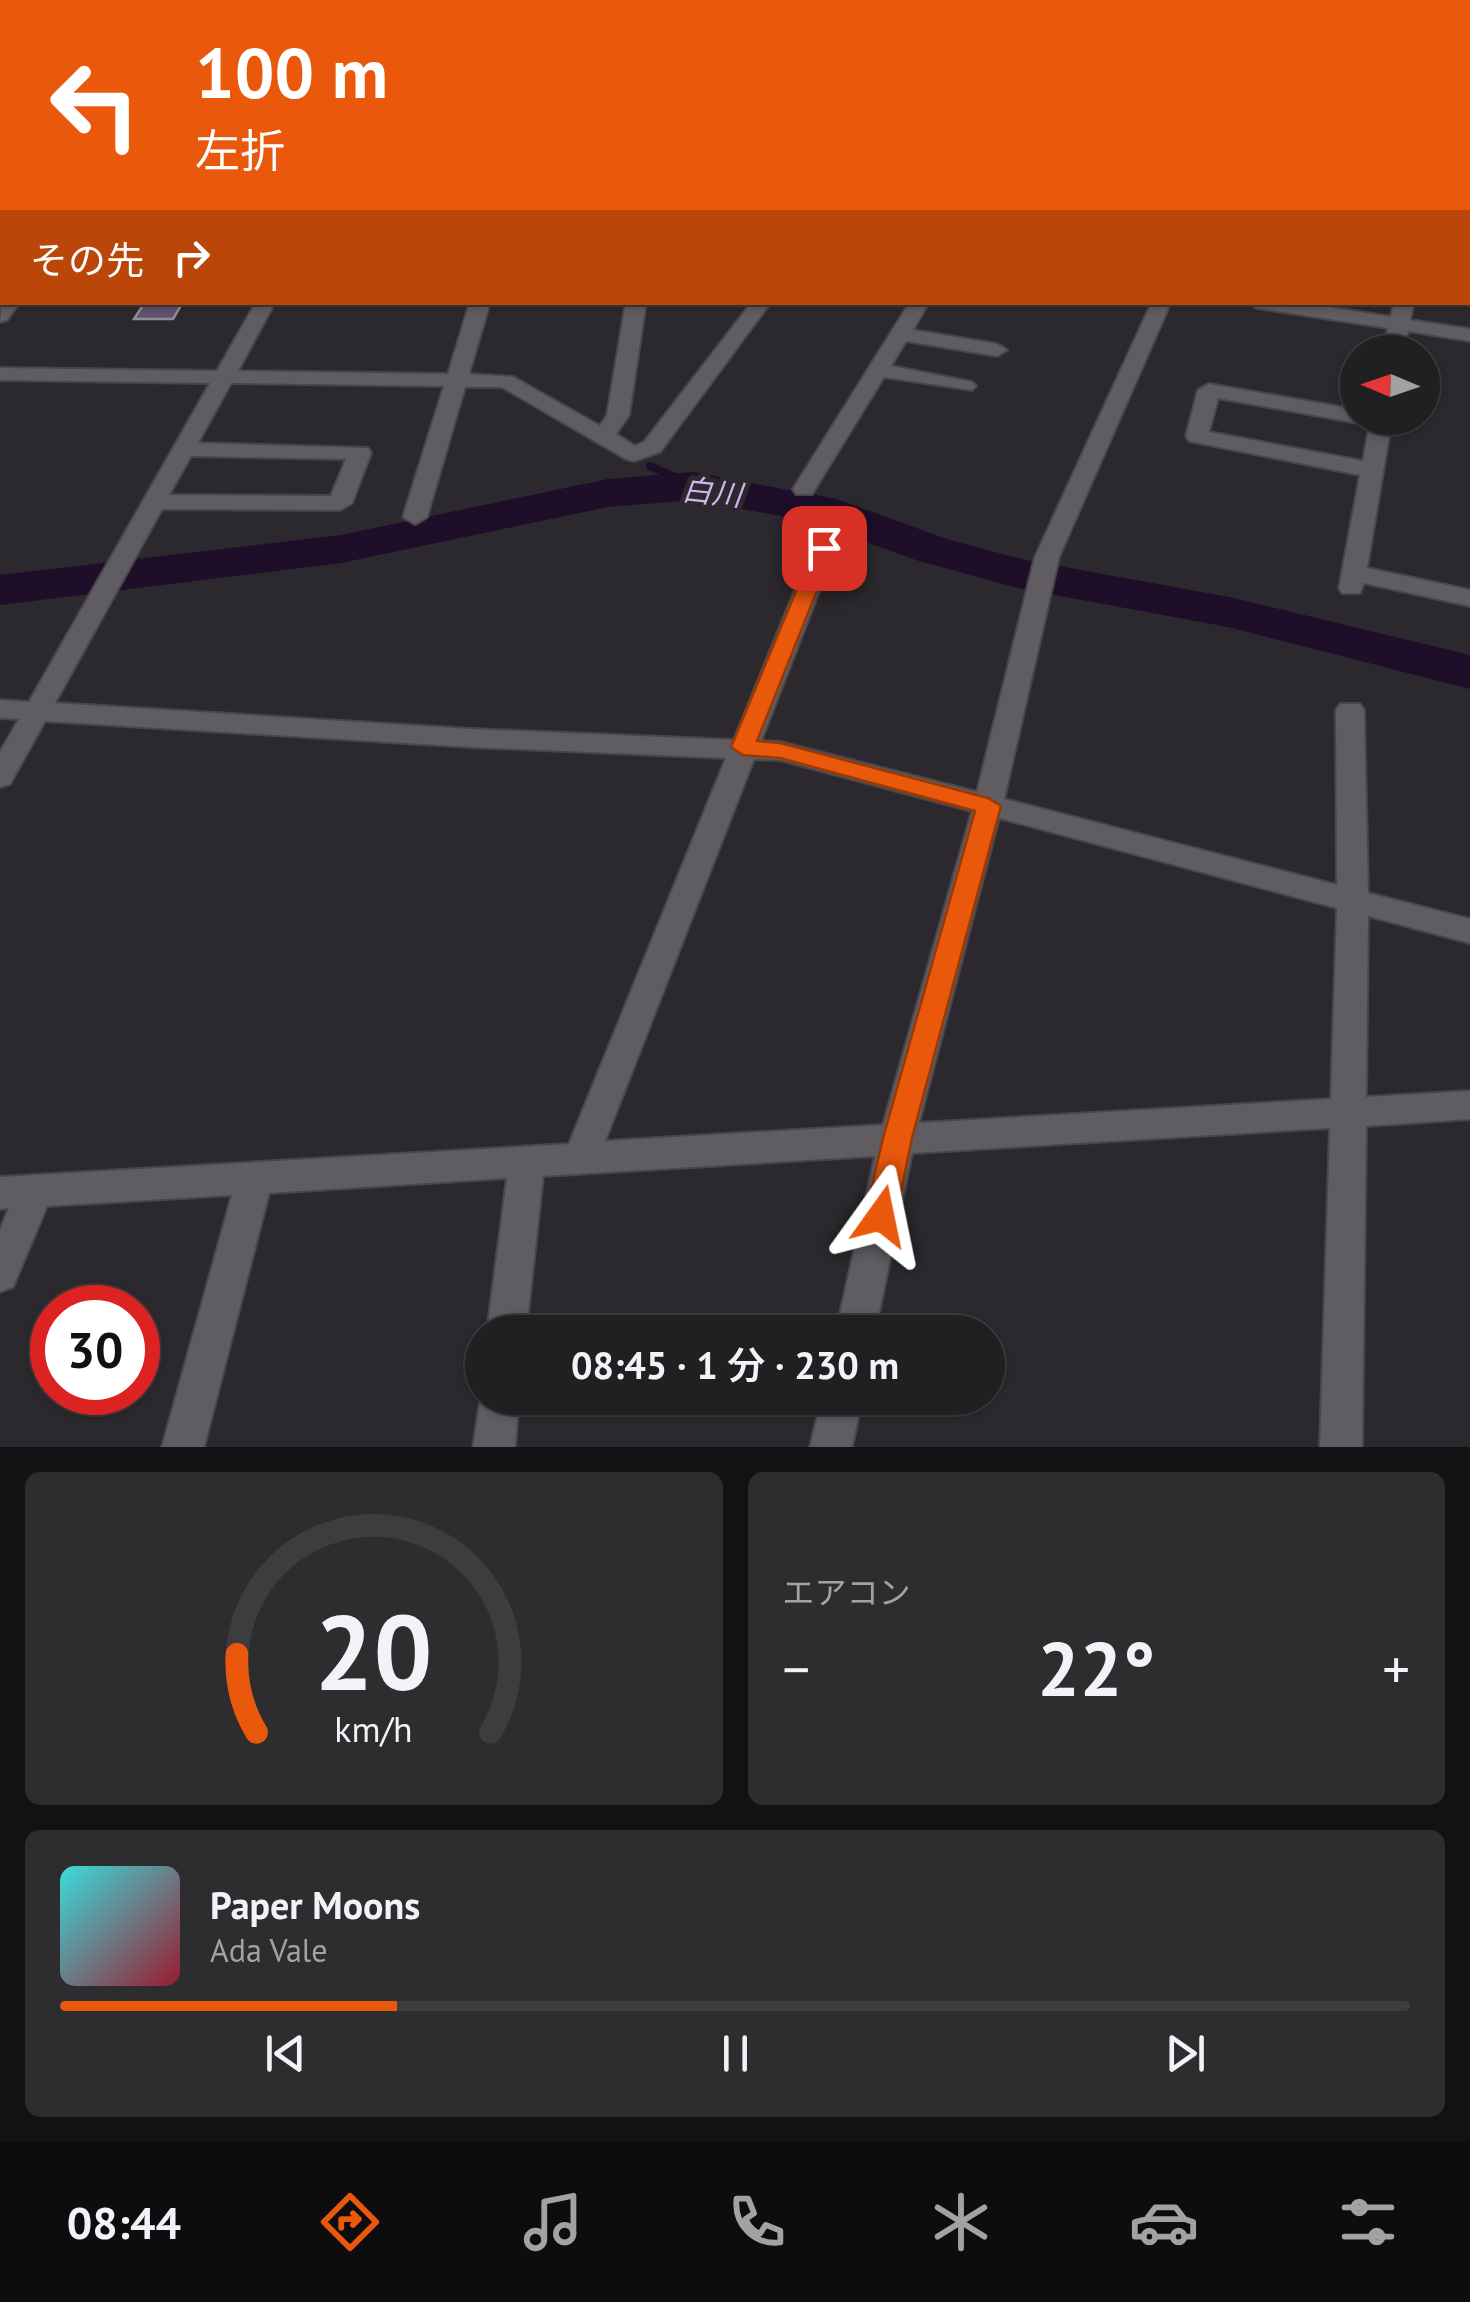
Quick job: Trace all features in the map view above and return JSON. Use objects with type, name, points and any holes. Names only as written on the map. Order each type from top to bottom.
[{"type":"street","points":[[0,777],[264,305]]},
{"type":"street","points":[[414,517],[479,305]]},
{"type":"street","points":[[603,437],[618,415],[636,305]]},
{"type":"street","points":[[0,374],[506,381],[634,454],[652,447],[760,305]]},
{"type":"street","points":[[804,489],[918,305]]},
{"type":"street","points":[[860,1315],[898,1138],[988,806],[1046,562],[1161,305]]},
{"type":"street","points":[[1297,305],[1401,313],[1470,334]]},
{"type":"street","points":[[901,334],[996,350]]},
{"type":"street","points":[[878,370],[965,386]]},
{"type":"street","points":[[1340,413],[1209,390],[1197,436],[1372,470]]},
{"type":"street","points":[[1371,435],[1372,470],[1353,581],[1470,598]]},
{"type":"street","points":[[156,502],[340,503],[360,453],[186,450]]},
{"type":"street","points":[[581,1158],[824,548]]},
{"type":"street","points":[[0,709],[472,738],[780,751],[1470,931]]},
{"type":"street","points":[[1341,1447],[1353,898],[1350,710]]},
{"type":"street","points":[[0,1275],[17,1192],[1470,1106]]},
{"type":"street","points":[[509,1315],[527,1162]]},
{"type":"street","points":[[184,1447],[255,1176]]},
{"type":"street","points":[[494,1447],[497,1415]]},
{"type":"street","points":[[831,1447],[838,1415]]},
{"type":"building","points":[[143,305],[181,305],[173,319],[134,319]]},
{"type":"waterway","points":[[650,466],[694,486]]},
{"type":"waterway","name":"白川","points":[[0,590],[341,549],[608,493],[694,486],[819,509],[933,550],[1022,574],[1229,612],[1470,672]]},
{"type":"route","points":[[824,548],[743,747],[780,751],[988,806],[898,1138],[881,1216]]}]
